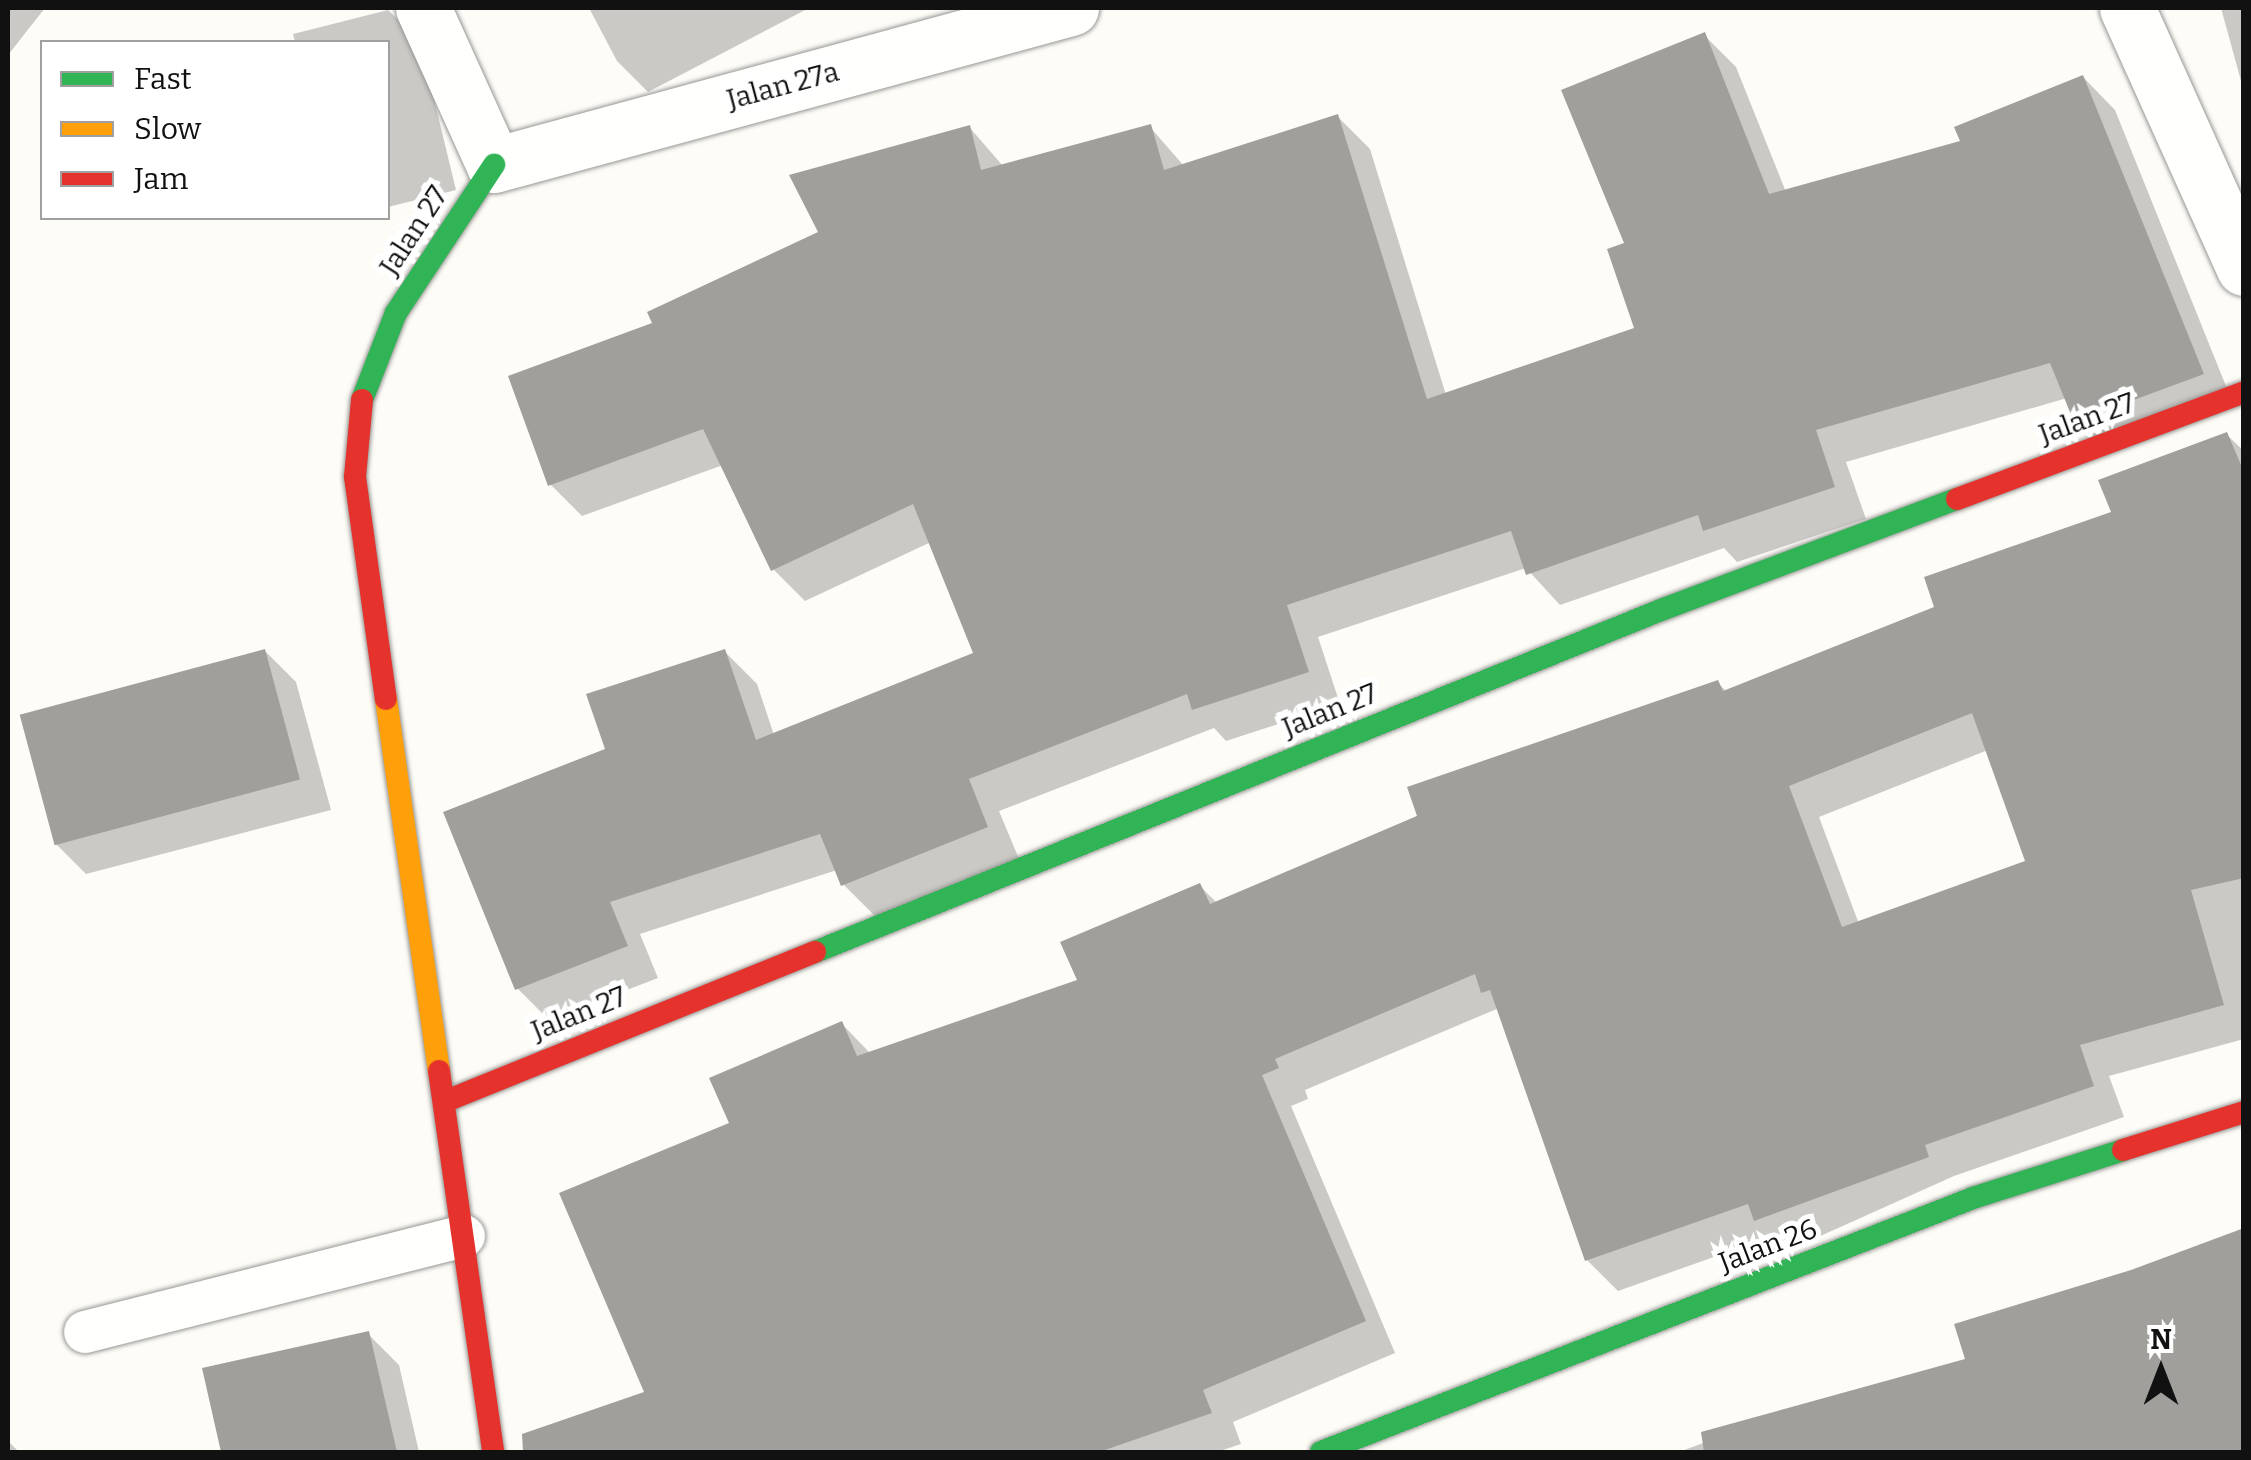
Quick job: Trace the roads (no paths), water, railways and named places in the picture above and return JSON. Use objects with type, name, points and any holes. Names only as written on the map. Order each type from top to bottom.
[{"type":"street","points":[[423,8],[494,165]]},
{"type":"street","name":"Jalan 27a","points":[[494,165],[1071,8]]},
{"type":"street","points":[[2128,8],[2244,268]]},
{"type":"street","name":"Jalan 27","points":[[492,1452],[446,1101],[355,477],[362,395],[396,313],[494,165]]},
{"type":"street","name":"Jalan 27","points":[[446,1101],[1660,610],[2244,392]]},
{"type":"street","name":"Jalan 26","points":[[1321,1452],[1973,1198],[2244,1112]]},
{"type":"lane","points":[[85,1332],[464,1236]]}]
